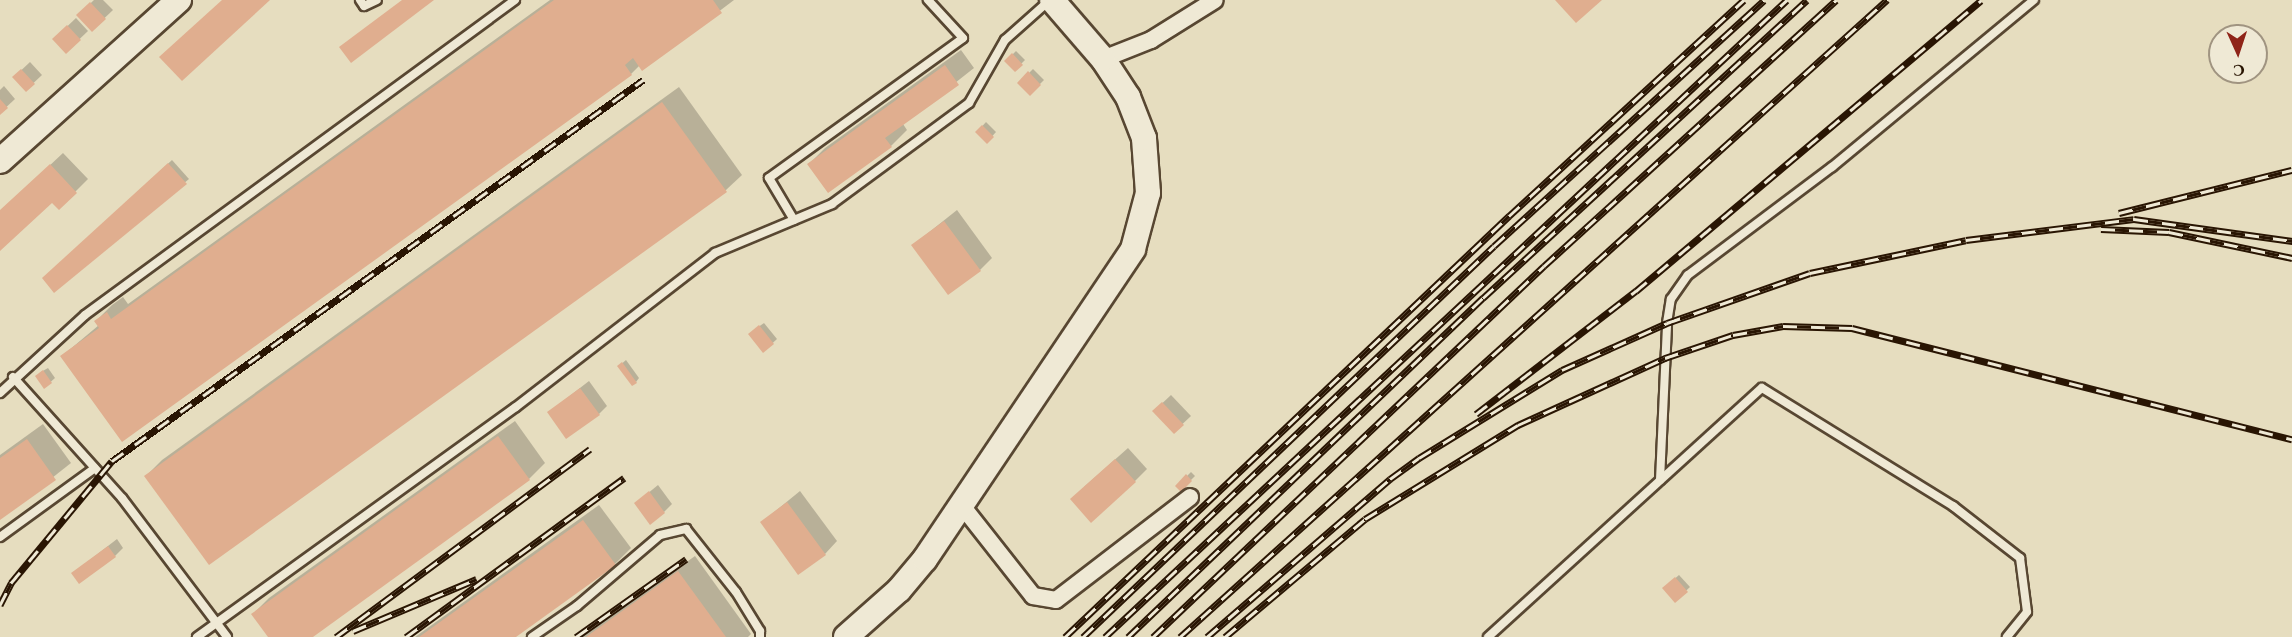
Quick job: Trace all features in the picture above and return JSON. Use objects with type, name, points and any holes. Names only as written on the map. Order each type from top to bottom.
[{"type":"main road","points":[[0,161],[179,0]]},
{"type":"main road","points":[[846,637],[899,590],[963,507],[1122,270],[1140,227],[1148,193],[1144,138],[1128,97],[1103,59],[1051,0]]},
{"type":"street","points":[[1103,59],[1151,40],[1215,0]]},
{"type":"street","points":[[963,507],[1033,596],[1056,600],[1190,497]]},
{"type":"lane","points":[[360,0],[364,6],[377,0]]},
{"type":"lane","points":[[0,393],[13,377],[85,315],[515,0]]},
{"type":"lane","points":[[794,220],[769,178],[963,38],[928,0]]},
{"type":"lane","points":[[197,637],[516,407],[715,253],[832,204],[969,103],[1005,40],[1051,0]]},
{"type":"lane","points":[[1660,480],[1667,323],[1671,299],[1688,275],[1832,167],[2034,0]]},
{"type":"lane","points":[[13,377],[95,468],[218,621],[227,637]]},
{"type":"lane","points":[[1488,637],[1762,387],[1953,506],[2020,558],[2027,612],[2007,637]]},
{"type":"lane","points":[[0,537],[95,468]]},
{"type":"lane","points":[[532,637],[578,606],[660,534],[686,529],[736,592],[760,630],[760,637]]},
{"type":"building","points":[[222,0],[270,0],[182,81],[159,57]]},
{"type":"building","points":[[402,0],[434,0],[351,63],[339,47]]},
{"type":"building","points":[[554,0],[713,0],[722,13],[642,71],[633,58],[625,65],[632,75],[122,442],[60,356],[99,328],[94,321],[107,312],[111,319]]},
{"type":"building","points":[[1555,0],[1602,0],[1576,23]]},
{"type":"building","points":[[90,2],[106,19],[92,32],[76,15]]},
{"type":"building","points":[[67,25],[81,40],[66,54],[52,39]]},
{"type":"building","points":[[1012,53],[1023,65],[1015,72],[1004,61]]},
{"type":"building","points":[[945,65],[959,85],[885,138],[892,147],[828,193],[807,164]]},
{"type":"building","points":[[21,69],[35,84],[26,92],[12,77]]},
{"type":"building","points":[[1028,71],[1041,85],[1030,96],[1017,83]]},
{"type":"building","points":[[0,99],[8,108],[0,115]]},
{"type":"building","points":[[662,102],[727,192],[209,565],[144,476]]},
{"type":"building","points":[[982,125],[994,137],[987,144],[975,132]]},
{"type":"building","points":[[168,163],[187,184],[54,293],[42,278]]},
{"type":"building","points":[[50,164],[77,193],[59,210],[52,203],[0,251],[0,210]]},
{"type":"building","points":[[944,221],[981,271],[948,295],[911,245]]},
{"type":"building","points":[[759,325],[774,344],[763,353],[748,334]]},
{"type":"building","points":[[622,362],[637,383],[632,386],[617,366]]},
{"type":"building","points":[[43,370],[52,383],[44,389],[35,376]]},
{"type":"building","points":[[580,388],[600,415],[566,439],[547,412]]},
{"type":"building","points":[[1162,402],[1184,425],[1174,434],[1152,411]]},
{"type":"building","points":[[498,436],[530,480],[313,637],[268,637],[251,614]]},
{"type":"building","points":[[27,439],[56,480],[0,520],[0,458]]},
{"type":"building","points":[[1115,459],[1136,482],[1091,523],[1070,499]]},
{"type":"building","points":[[1186,474],[1192,481],[1181,492],[1175,486]]},
{"type":"building","points":[[649,491],[665,513],[650,525],[634,503]]},
{"type":"building","points":[[787,502],[826,555],[798,575],[760,522]]},
{"type":"building","points":[[583,520],[616,565],[516,637],[419,637]]},
{"type":"building","points":[[108,546],[116,557],[79,584],[71,573]]},
{"type":"building","points":[[678,571],[726,637],[586,637]]},
{"type":"building","points":[[1675,577],[1688,592],[1675,603],[1662,588]]},
{"type":"railway","points":[[1065,637],[1509,216],[1744,0]]},
{"type":"railway","points":[[1083,637],[1494,246],[1764,0]]},
{"type":"railway","points":[[1105,637],[1787,0]]},
{"type":"railway","points":[[1128,637],[1483,298],[1807,0]]},
{"type":"railway","points":[[1153,637],[1544,266],[1836,0]]},
{"type":"railway","points":[[1180,637],[1887,0]]},
{"type":"railway","points":[[1476,414],[1636,291],[1981,0]]},
{"type":"railway","points":[[0,605],[11,583],[112,461],[643,80]]},
{"type":"railway","points":[[2119,213],[2292,170]]},
{"type":"railway","points":[[1207,637],[1390,479],[1419,458],[1562,370],[1667,323],[1810,273],[1966,240],[2134,219],[2292,241]]},
{"type":"railway","points":[[2101,229],[2169,232],[2292,258]]},
{"type":"railway","points":[[1225,637],[1365,519],[1518,425],[1665,358],[1733,335],[1783,326],[1852,328],[2292,439]]},
{"type":"railway","points":[[336,637],[590,449]]},
{"type":"railway","points":[[406,637],[624,478]]},
{"type":"railway","points":[[576,637],[686,559]]},
{"type":"railway","points":[[353,631],[477,579]]}]
